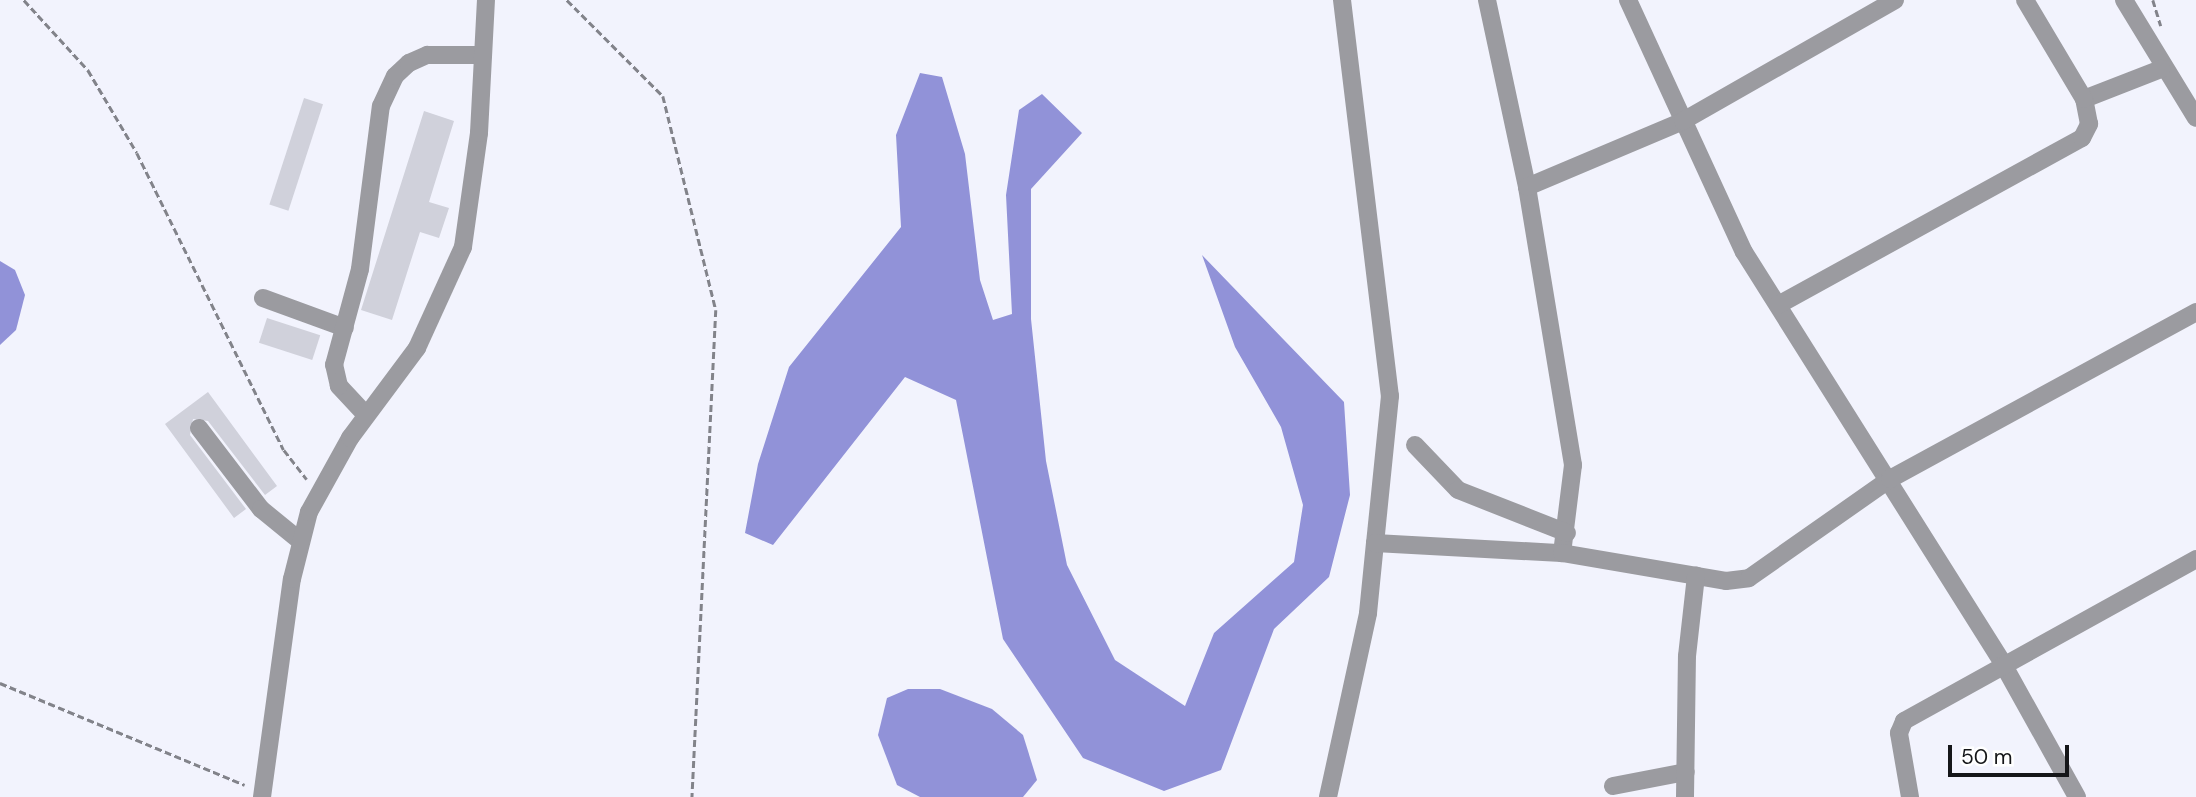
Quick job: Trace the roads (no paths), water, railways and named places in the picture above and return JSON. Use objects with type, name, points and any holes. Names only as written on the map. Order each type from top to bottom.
[{"type":"street","points":[[262,796],[299,540],[320,491],[366,415],[417,348],[463,247],[472,206],[486,0]]},
{"type":"street","points":[[1328,797],[1363,640],[1390,396],[1342,0]]},
{"type":"street","points":[[1487,0],[1527,187],[1573,465],[1567,533],[1562,553]]},
{"type":"street","points":[[1628,0],[1744,252],[2003,664],[2077,797]]},
{"type":"street","points":[[1527,187],[1683,121],[1895,0]]},
{"type":"street","points":[[1778,305],[2081,138],[2089,124],[2084,99],[2025,0]]},
{"type":"street","points":[[2124,0],[2161,69],[2196,118]]},
{"type":"street","points":[[366,415],[352,405],[336,375],[360,269],[373,136],[395,75],[427,55],[483,55]]},
{"type":"street","points":[[2084,99],[2161,69]]},
{"type":"street","points":[[262,298],[345,328]]},
{"type":"street","points":[[1375,543],[1562,553],[1696,576],[1749,578],[1889,479],[2196,312]]},
{"type":"street","points":[[199,428],[261,509],[299,540]]},
{"type":"street","points":[[1415,445],[1458,490],[1567,533]]},
{"type":"street","points":[[1910,797],[1899,733],[1904,720],[2196,559]]},
{"type":"street","points":[[1685,797],[1696,576]]},
{"type":"street","points":[[1614,786],[1686,772]]},
{"type":"water","points":[[920,73],[942,77],[965,154],[980,280],[993,320],[1012,314],[1006,195],[1019,110],[1042,94],[1082,133],[1031,189],[1031,319],[1046,461],[1067,565],[1115,660],[1185,706],[1214,633],[1294,562],[1303,505],[1281,427],[1235,347],[1202,255],[1344,402],[1350,495],[1329,577],[1274,629],[1221,770],[1164,791],[1083,758],[1003,639],[956,400],[905,377],[773,545],[745,533],[758,464],[789,367],[901,227],[896,135]]},
{"type":"water","points":[[0,261],[15,270],[25,295],[16,330],[0,345]]},
{"type":"water","points":[[908,689],[940,689],[992,709],[1023,735],[1037,780],[1023,797],[920,797],[897,785],[878,735],[887,698]]}]
